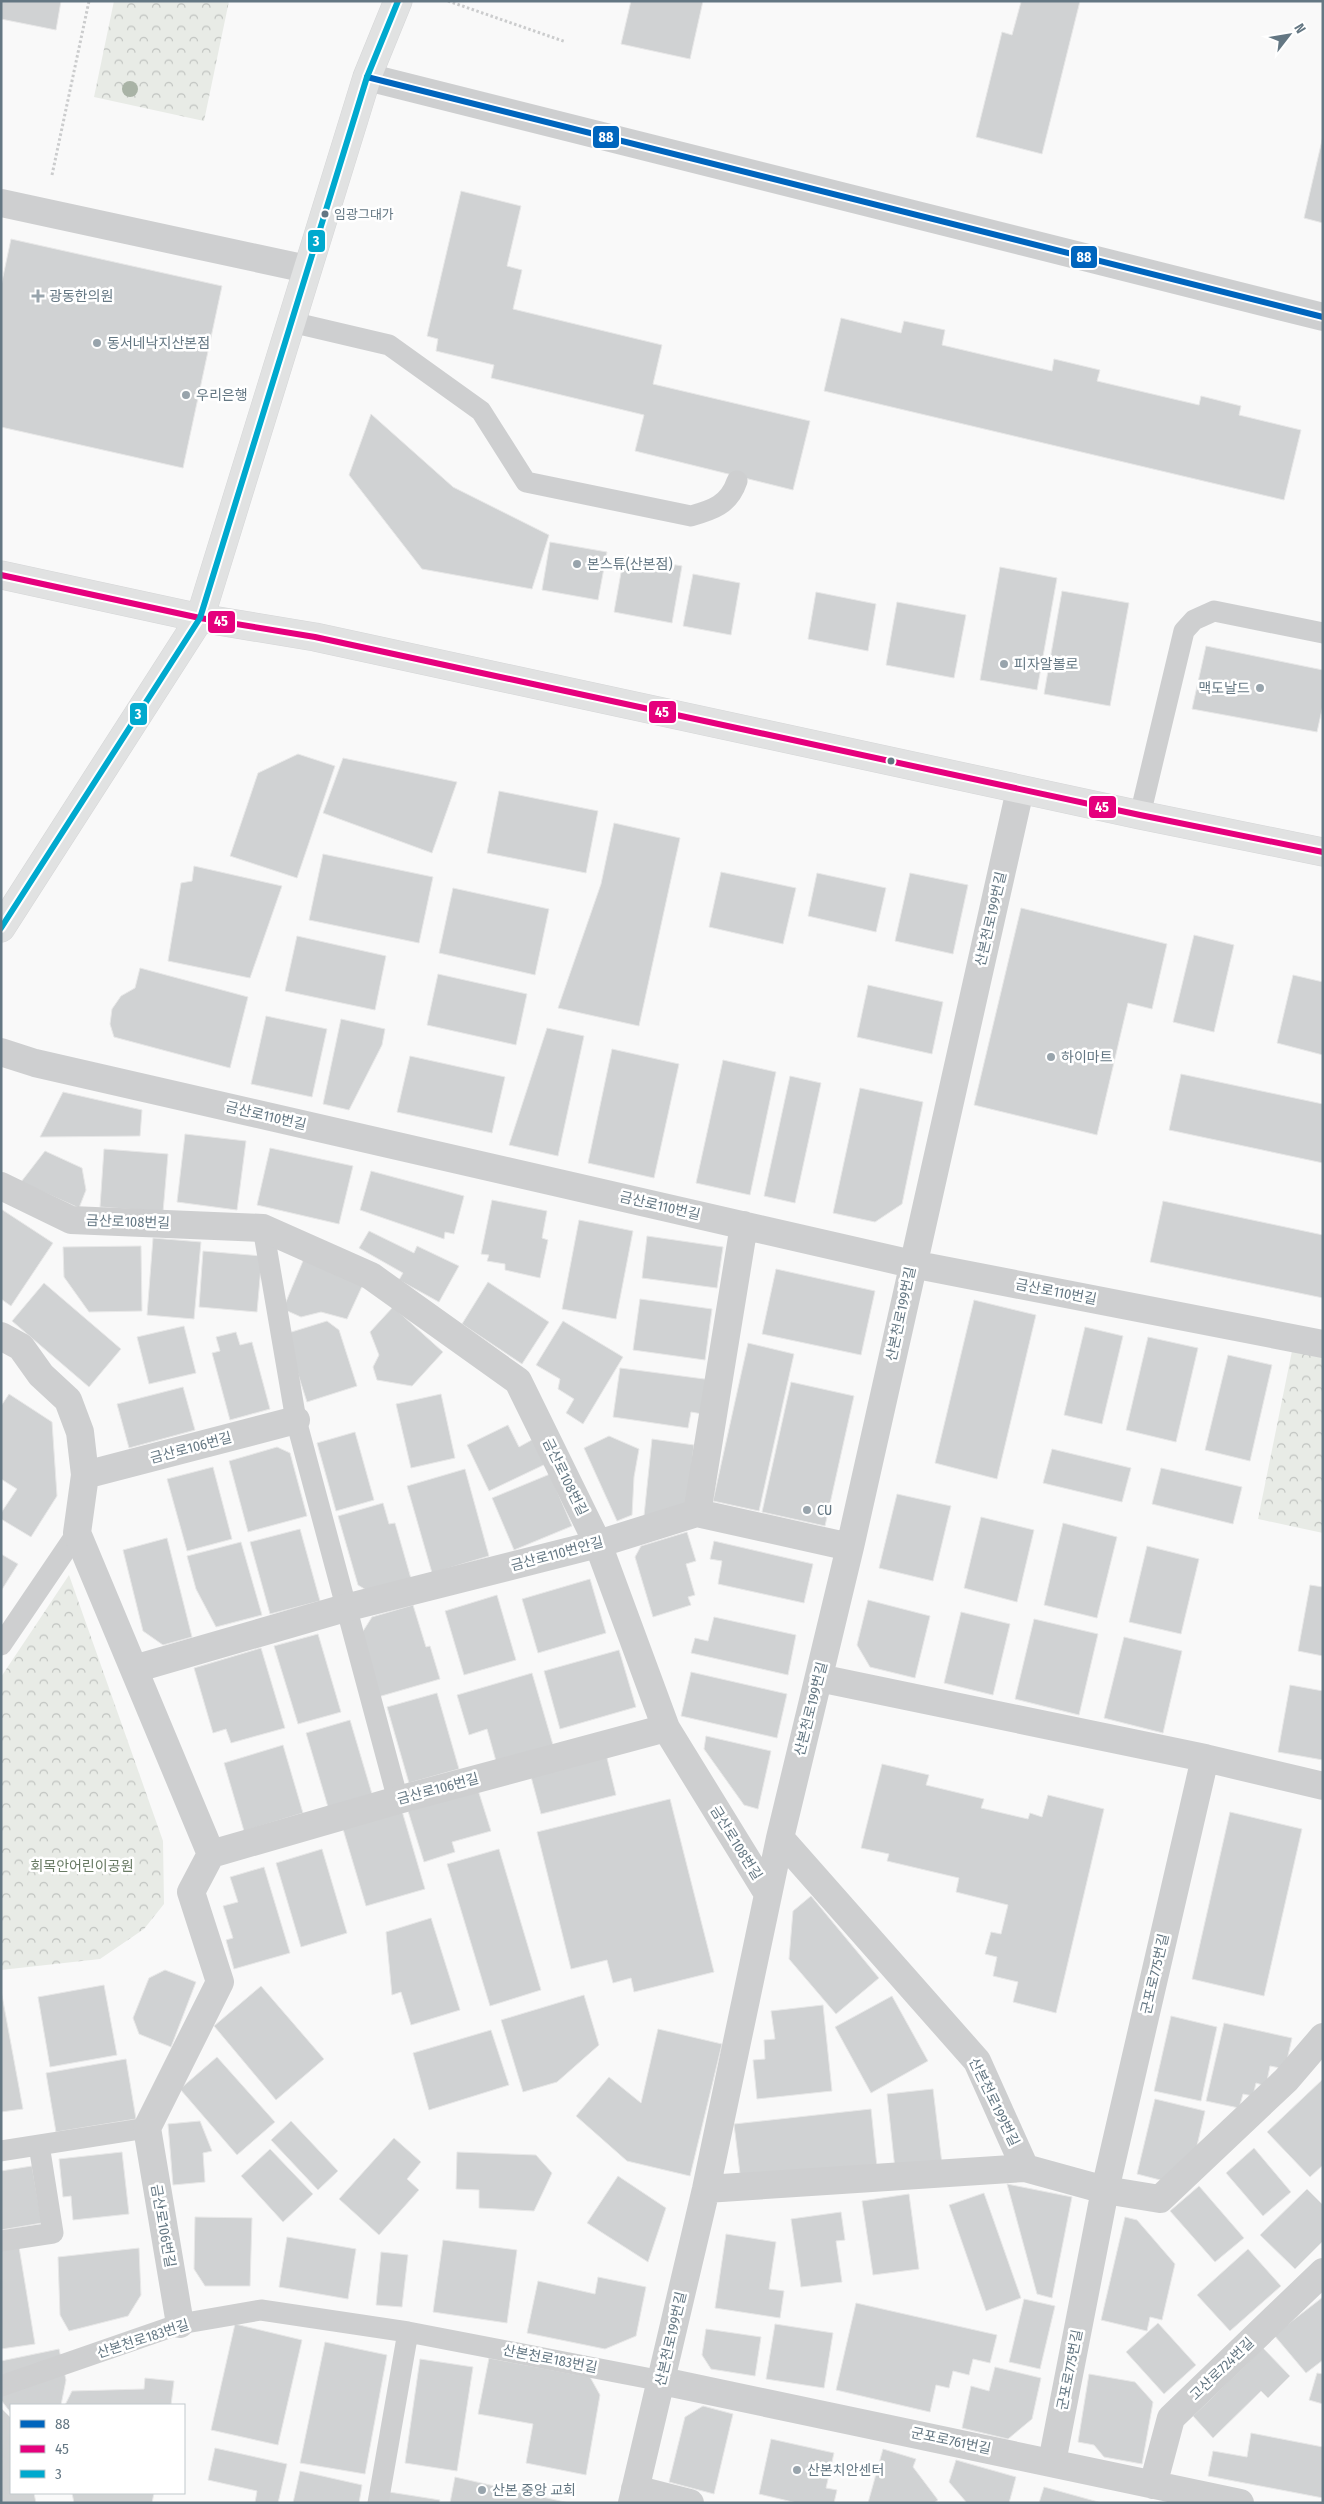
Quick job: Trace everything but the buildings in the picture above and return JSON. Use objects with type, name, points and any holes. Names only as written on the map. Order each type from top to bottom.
[{"type":"street","points":[[1,928],[200,618],[367,78],[398,1]]},
{"type":"street","points":[[367,78],[1323,317]]},
{"type":"street","points":[[1,203],[307,269]]},
{"type":"street","points":[[1,575],[200,618],[315,637],[1140,816],[1323,852]]},
{"type":"street","name":"산본천로199번길","points":[[690,2503],[634,2496],[706,2189],[780,1838],[850,1547],[912,1264],[1020,790]]},
{"type":"street","name":"금산로110번길","points":[[1,1052],[35,1063],[912,1264],[1323,1344]]},
{"type":"street","name":"금산로108번길","points":[[1,1186],[71,1220],[263,1228],[371,1276],[518,1381],[598,1544],[666,1728],[768,1894]]},
{"type":"street","points":[[744,1225],[698,1514],[850,1547]]},
{"type":"street","points":[[1,1336],[20,1348],[41,1375],[68,1400],[80,1432],[86,1475],[77,1532],[211,1854],[192,1892],[220,1982],[146,2128]]},
{"type":"street","name":"금산로106번길","points":[[86,1475],[296,1420]]},
{"type":"street","name":"금산로110번안길","points":[[134,1669],[345,1608],[598,1544],[698,1514]]},
{"type":"street","points":[[819,1678],[1205,1758],[1323,1786]]},
{"type":"street","name":"금산로106번길","points":[[211,1854],[398,1800],[666,1728]]},
{"type":"street","name":"군포로775번길","points":[[1052,2462],[1105,2190],[1205,1758]]},
{"type":"street","name":"산본천로199번길","points":[[780,1838],[977,2061],[1025,2168]]},
{"type":"street","points":[[1105,2190],[1160,2199],[1286,2080],[1323,2037]]},
{"type":"street","name":"금산로106번길","points":[[146,2128],[180,2324]]},
{"type":"street","name":"산본천로199번길","points":[[706,2189],[1025,2168],[1105,2190]]},
{"type":"street","name":"고산로724번길","points":[[1153,2484],[1171,2418],[1323,2272]]},
{"type":"street","name":"군포로761번길","points":[[662,2381],[1240,2503]]},
{"type":"lane","points":[[290,322],[389,345],[481,411],[526,482],[691,516],[715,509],[726,502],[737,482]]},
{"type":"lane","points":[[1140,816],[1184,632],[1194,620],[1214,611],[1323,632]]},
{"type":"lane","points":[[263,1228],[296,1420],[398,1800]]},
{"type":"lane","points":[[1,1645],[77,1532]]},
{"type":"lane","points":[[1,2152],[146,2128]]},
{"type":"lane","points":[[1,2241],[53,2233],[39,2145]]},
{"type":"lane","name":"산본천로183번길","points":[[1,2386],[180,2324],[261,2310],[408,2332],[662,2381]]},
{"type":"lane","points":[[378,2503],[408,2332]]},
{"type":"path","points":[[44,212],[89,1]]},
{"type":"path","points":[[448,1],[566,42]]},
{"type":"green space","points":[[114,1],[229,1],[204,121],[94,97]]},
{"type":"green space","points":[[1293,1346],[1323,1352],[1323,1533],[1258,1519]]},
{"type":"green space","name":"회목안어린이공원","points":[[69,1575],[163,1841],[164,1904],[144,1929],[100,1959],[1,1970],[1,1677]]},
{"type":"transit line","name":"3","points":[[1,928],[200,618],[367,77],[398,1]]},
{"type":"transit line","name":"88","points":[[367,77],[1323,317]]},
{"type":"transit line","name":"45","points":[[1,575],[200,618],[315,637],[1140,815],[1323,852]]},
{"type":"place","name":"임광그대가","points":[[325,214]]},
{"type":"place","name":"광동한의원","points":[[38,296]]},
{"type":"place","name":"동서네낙지산본점","points":[[97,343]]},
{"type":"place","name":"우리은행","points":[[186,395]]},
{"type":"place","name":"본스튜(산본점)","points":[[577,564]]},
{"type":"place","name":"피자알볼로","points":[[1004,664]]},
{"type":"place","name":"맥도날드","points":[[1260,688]]},
{"type":"place","name":"하이마트","points":[[1051,1057]]},
{"type":"place","name":"CU","points":[[807,1510]]},
{"type":"place","name":"산본치안센터","points":[[797,2470]]},
{"type":"place","name":"산본 중앙 교회","points":[[482,2490]]}]
